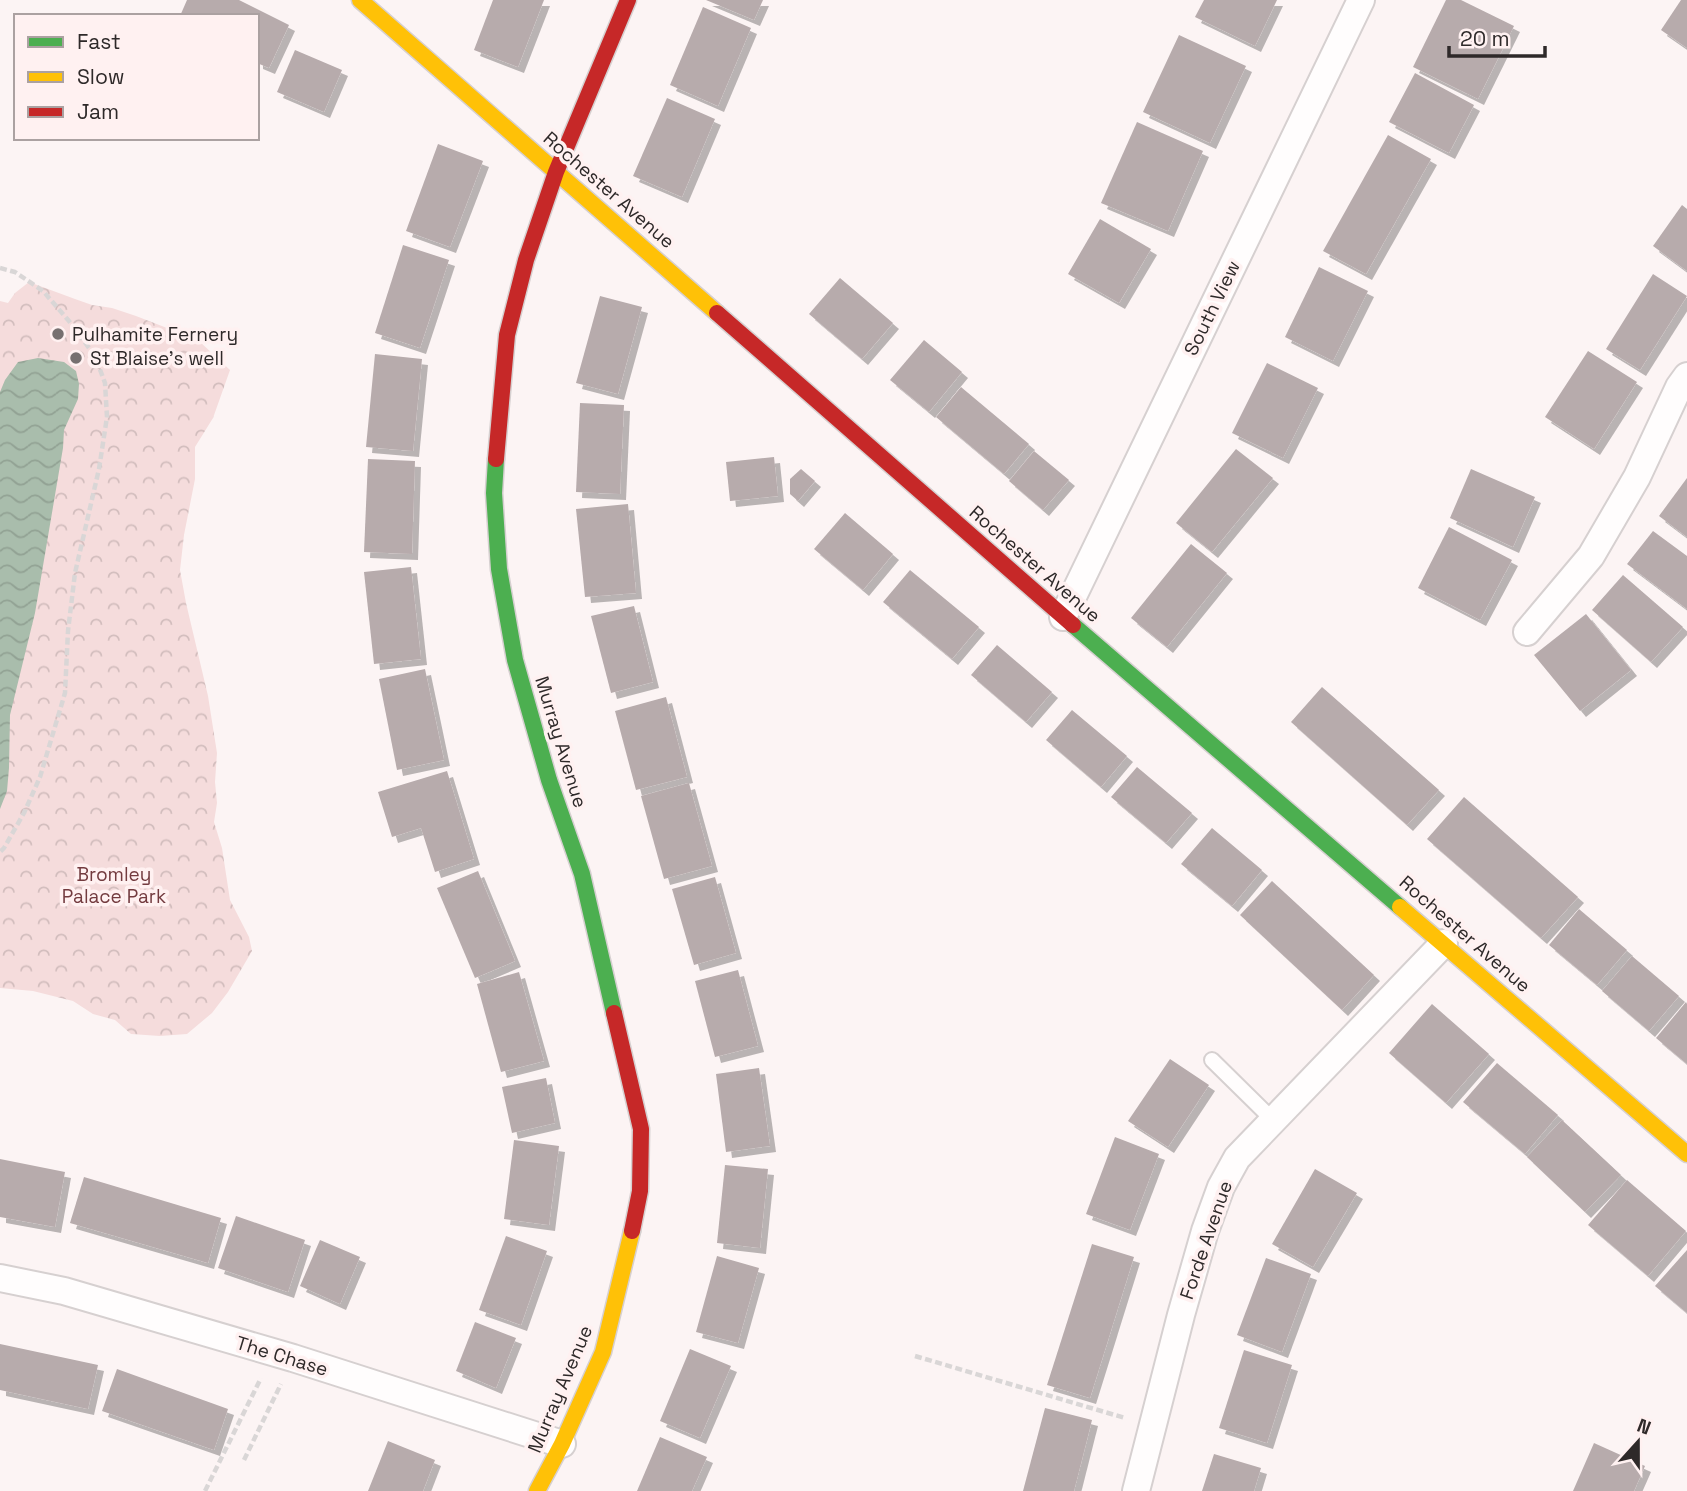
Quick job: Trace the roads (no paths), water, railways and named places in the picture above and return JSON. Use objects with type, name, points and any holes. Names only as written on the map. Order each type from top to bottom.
[{"type":"street","name":"Rochester Avenue","points":[[360,0],[1063,617],[1687,1154]]},
{"type":"street","name":"Murray Avenue","points":[[537,1491],[562,1444],[603,1352],[627,1257],[640,1191],[641,1129],[582,874],[549,780],[515,660],[499,569],[494,493],[507,335],[526,260],[556,172],[628,0]]},
{"type":"street","name":"South View","points":[[1063,617],[1361,0]]},
{"type":"street","points":[[1527,632],[1591,556],[1637,477],[1679,387],[1687,376]]},
{"type":"street","name":"Forde Avenue","points":[[1136,1491],[1205,1231],[1221,1187],[1237,1158],[1444,943]]},
{"type":"street","name":"The Chase","points":[[0,1278],[64,1291],[284,1355],[562,1444]]},
{"type":"lane","points":[[1212,1060],[1273,1120]]},
{"type":"water","points":[[38,358],[64,362],[76,371],[78,399],[64,430],[35,613],[10,715],[7,791],[0,809],[0,392],[18,362]]},
{"type":"place","name":"Pulhamite Fernery","points":[[58,334]]},
{"type":"place","name":"St Blaise's well","points":[[76,358]]},
{"type":"park label","name":"Bromley Palace Park","points":[[114,885]]}]
